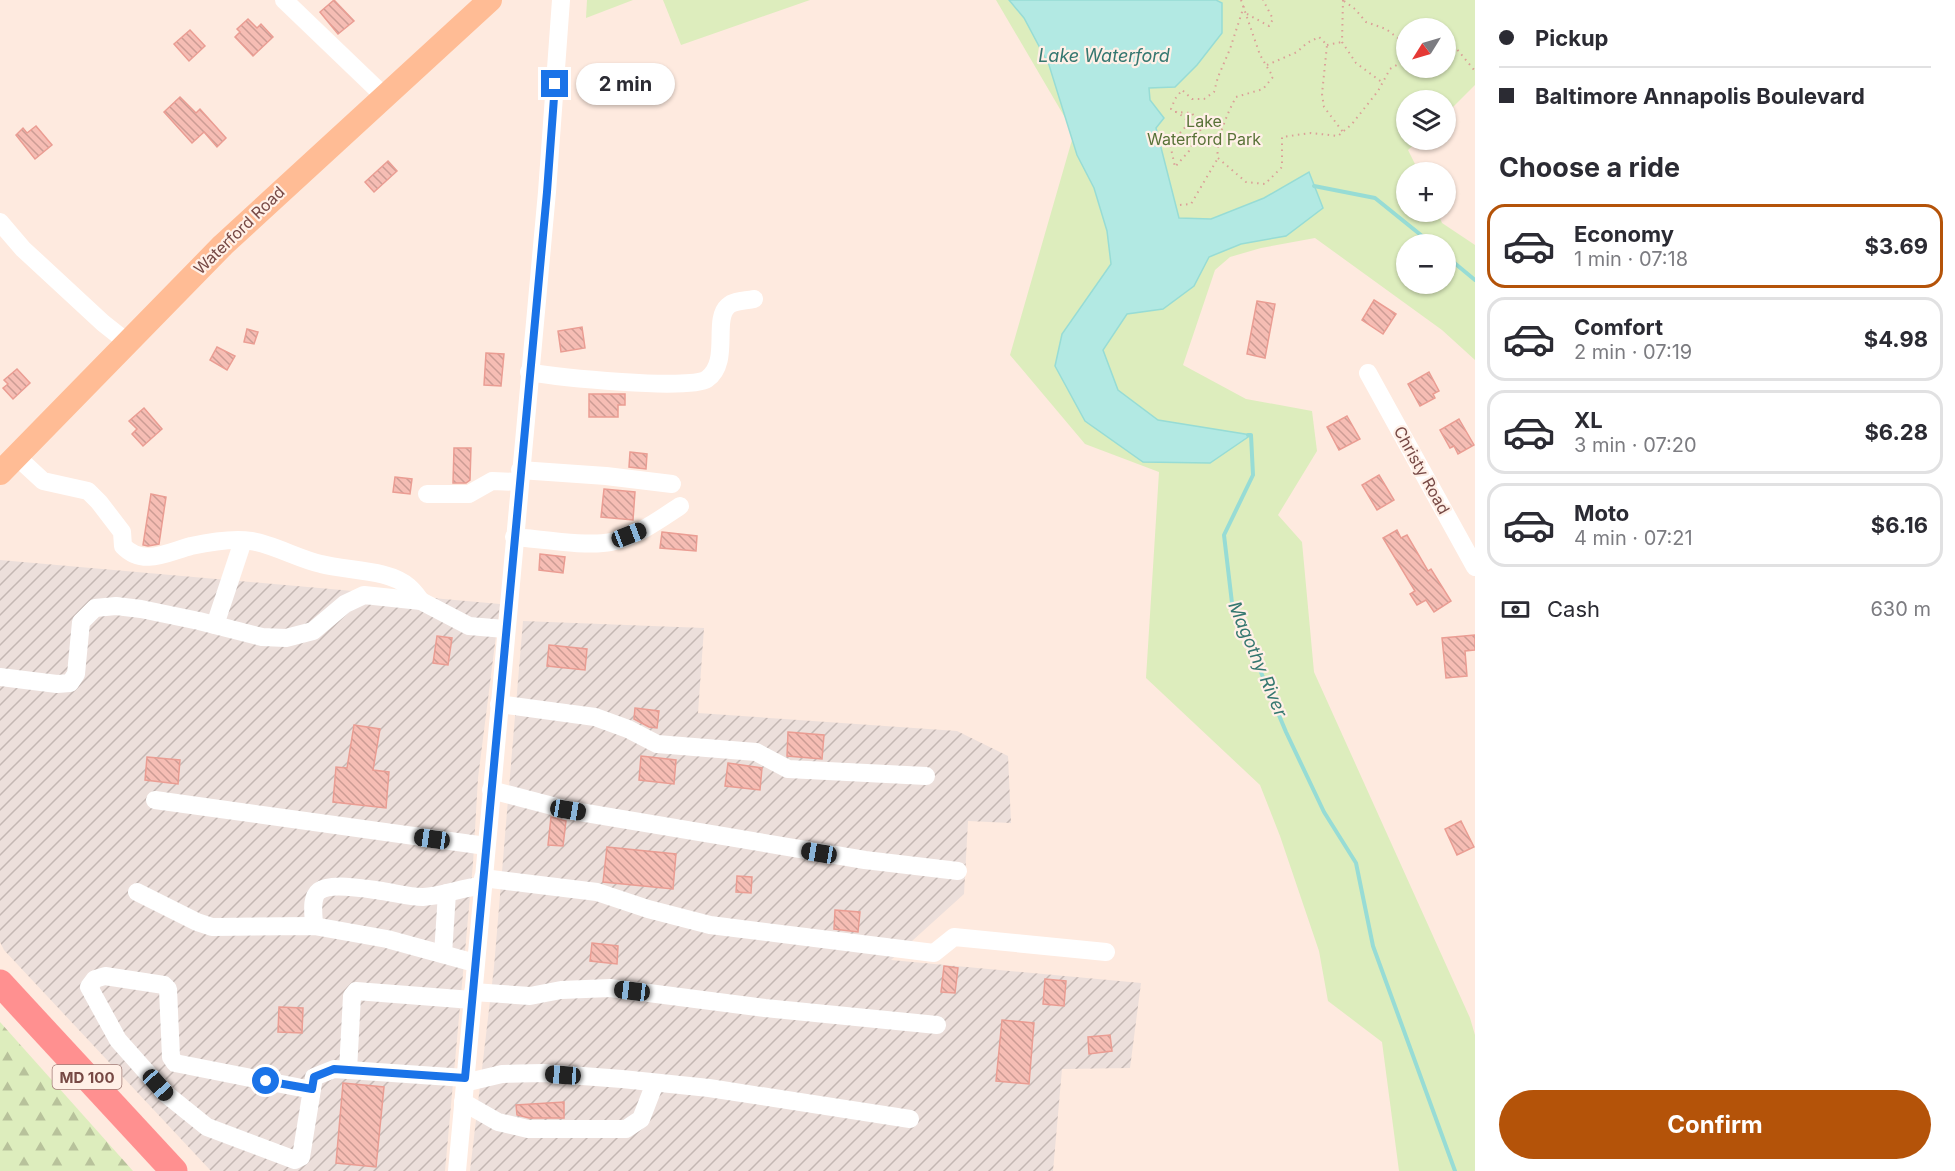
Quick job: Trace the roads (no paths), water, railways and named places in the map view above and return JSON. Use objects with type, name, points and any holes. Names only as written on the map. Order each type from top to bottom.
[{"type":"highway","name":"MD 100","points":[[0,983],[174,1171]]},
{"type":"main road","name":"Waterford Road","points":[[8,465],[239,229],[490,0]]},
{"type":"street","points":[[284,0],[384,96]]},
{"type":"street","points":[[457,1171],[547,192],[561,0]]},
{"type":"street","points":[[0,222],[23,249],[103,323],[127,342]]},
{"type":"street","points":[[529,372],[553,377],[611,381],[698,383],[708,378],[716,370],[723,314],[726,307],[733,303],[754,299]]},
{"type":"street","name":"Christy Road","points":[[1368,373],[1475,567]]},
{"type":"street","points":[[8,465],[43,481],[88,491],[122,532],[123,546],[140,556],[155,557],[225,540],[252,541],[322,565],[388,577],[410,587],[422,601],[469,626],[506,629]]},
{"type":"street","points":[[427,494],[469,495],[492,481],[520,476],[606,476],[672,484]]},
{"type":"street","points":[[514,537],[598,544],[612,542],[646,529],[680,506]]},
{"type":"street","points":[[215,625],[243,541]]},
{"type":"street","points":[[0,677],[57,684],[70,682],[75,677],[77,668],[81,622],[95,608],[116,606],[141,609],[262,637],[286,638],[313,631],[345,604],[364,595],[422,601]]},
{"type":"street","points":[[499,704],[595,717],[628,729],[657,744],[756,752],[788,769],[926,776]]},
{"type":"street","points":[[491,790],[568,810],[865,860],[958,871]]},
{"type":"street","points":[[155,800],[486,846]]},
{"type":"street","points":[[314,926],[314,897],[318,891],[323,889],[331,887],[364,889],[423,897],[447,893],[482,882],[597,892],[648,909],[710,925],[934,953],[954,938],[1106,952]]},
{"type":"street","points":[[137,892],[197,922],[212,927],[314,926],[387,939],[475,963]]},
{"type":"street","points":[[443,954],[447,893]]},
{"type":"street","points":[[312,1089],[175,1063],[171,1057],[168,989],[164,985],[105,976],[95,979],[89,987],[118,1041],[166,1094],[207,1127],[295,1160],[302,1157],[314,1077],[334,1069],[465,1081],[502,1074],[543,1073],[655,1083],[788,1099],[910,1119]]},
{"type":"street","points":[[348,1070],[352,996],[356,991],[530,996],[561,990],[610,988],[765,1008],[937,1025]]},
{"type":"street","points":[[149,1076],[171,1057]]},
{"type":"street","points":[[463,1102],[498,1122],[528,1129],[626,1129],[641,1119],[655,1083]]},
{"type":"water","name":"Lake Waterford","points":[[1009,0],[1216,0],[1222,3],[1222,33],[1197,65],[1175,87],[1149,88],[1150,100],[1164,118],[1156,128],[1179,218],[1211,219],[1264,198],[1309,172],[1323,208],[1286,236],[1241,244],[1209,257],[1194,286],[1163,309],[1127,314],[1103,350],[1118,390],[1158,420],[1251,435],[1210,463],[1143,462],[1085,421],[1055,366],[1062,334],[1111,264],[1107,231],[1094,188],[1077,155],[1049,65],[1024,18]]},
{"type":"waterway","points":[[1314,186],[1375,198],[1420,234]]},
{"type":"waterway","points":[[1456,264],[1475,280]]},
{"type":"waterway","name":"Magothy River","points":[[1248,435],[1251,435],[1253,475],[1224,535],[1232,603],[1286,732],[1324,812],[1356,863],[1373,946],[1455,1171]]},
{"type":"park label","name":"Lake Waterford Park","points":[[1204,130]]}]
